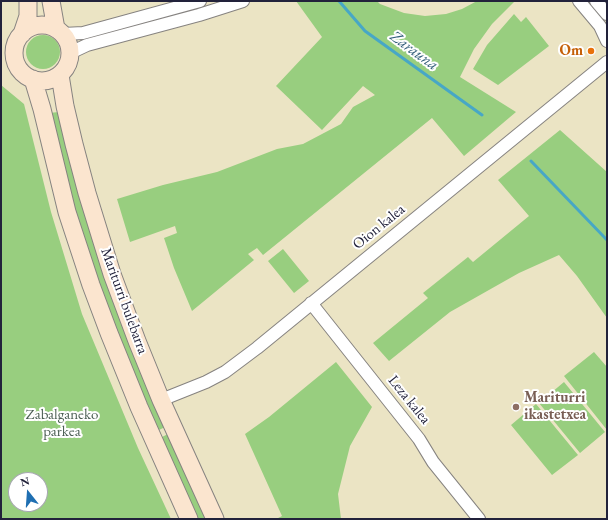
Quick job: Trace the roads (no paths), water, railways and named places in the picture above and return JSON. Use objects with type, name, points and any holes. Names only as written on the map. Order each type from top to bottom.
[{"type":"main road","points":[[28,1],[28,16],[22,34],[17,41],[15,59],[19,68],[25,75],[42,81],[52,79],[60,75],[68,65],[70,53],[68,43],[60,32],[51,1]]},
{"type":"main road","points":[[22,34],[33,27],[45,26],[60,32]]},
{"type":"main road","name":"Mariturri bulebarra","points":[[60,75],[69,121],[87,193],[112,274],[160,400],[215,519]]},
{"type":"main road","name":"Mariturri bulebarra","points":[[33,79],[42,109],[67,212],[91,285],[139,407],[189,519]]},
{"type":"street","points":[[60,32],[83,32],[200,1]]},
{"type":"street","points":[[70,53],[87,45],[199,15],[243,1]]},
{"type":"street","points":[[580,1],[600,26],[607,41]]},
{"type":"street","points":[[596,1],[607,14]]},
{"type":"street","name":"Oion kalea","points":[[160,400],[206,382],[224,372],[257,348],[607,62]]},
{"type":"street","name":"Leza kalea","points":[[311,303],[419,439],[433,462],[480,519]]},
{"type":"waterway","name":"Zarauna","points":[[339,1],[365,31],[482,115]]},
{"type":"waterway","name":"Zarauna","points":[[531,161],[607,240]]},
{"type":"place","name":"Om","points":[[591,51]]},
{"type":"place","name":"Mariturri ikastetxea","points":[[516,407]]},
{"type":"park label","name":"Zabalganeko parkea","points":[[62,424]]}]
